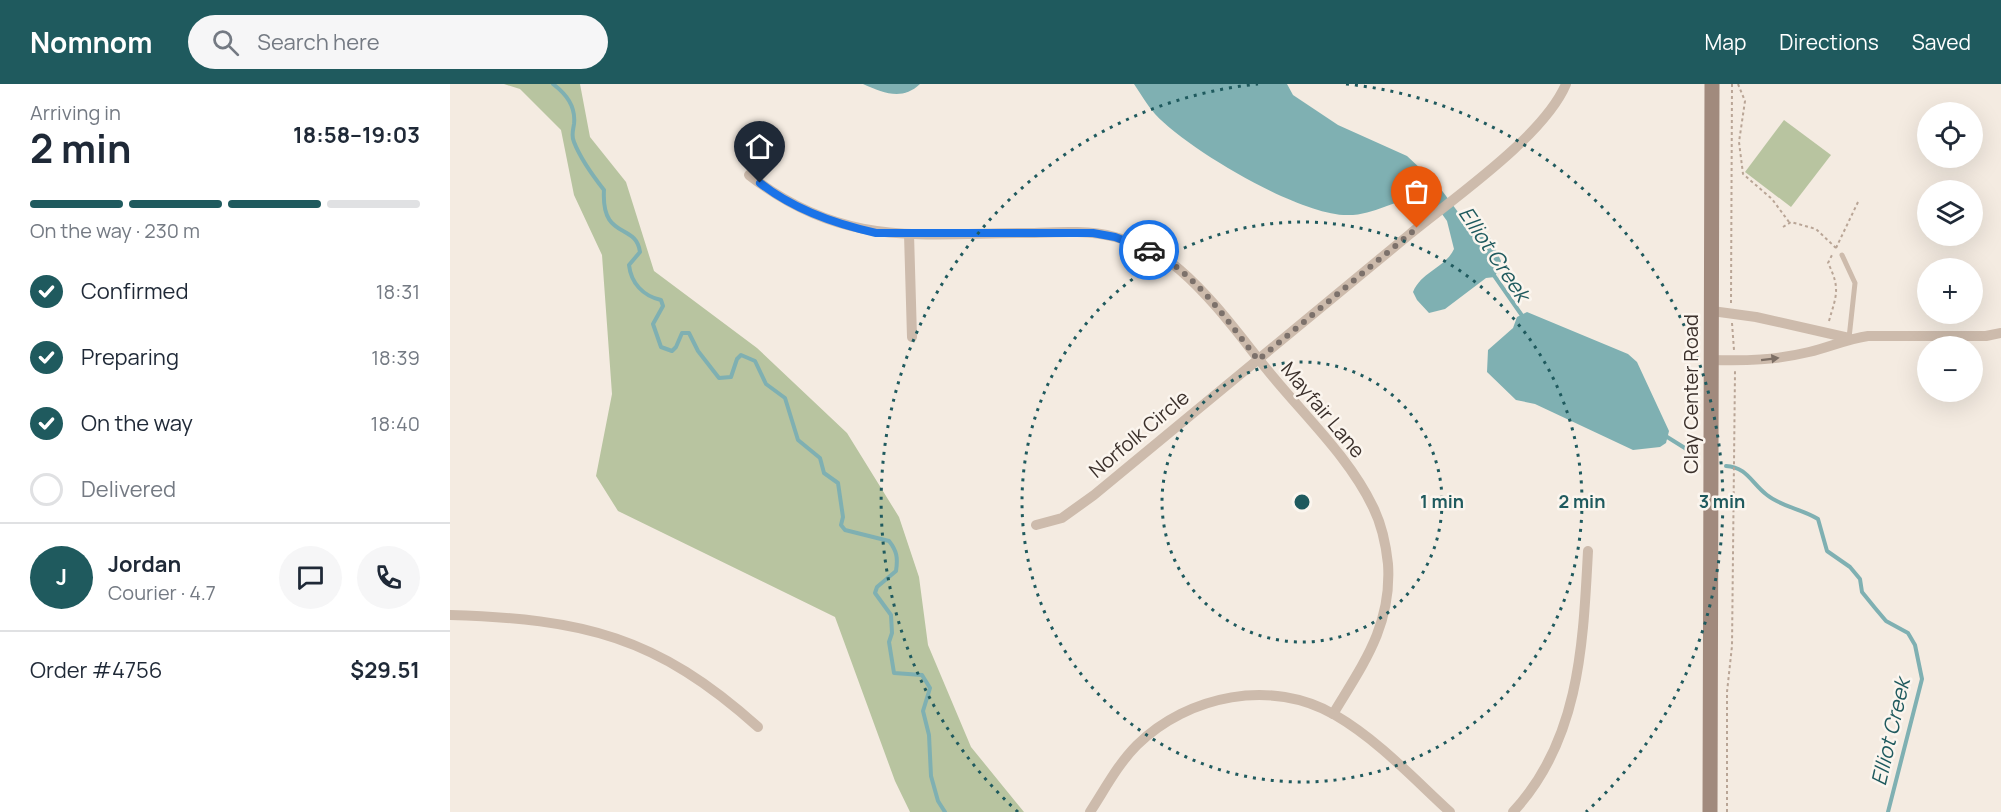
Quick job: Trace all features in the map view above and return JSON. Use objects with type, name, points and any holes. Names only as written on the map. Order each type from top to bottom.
[{"type":"street","name":"Clay Center Road","points":[[1710,812],[1712,84]]},
{"type":"street","name":"Norfolk Circle","points":[[1036,525],[1068,515],[1452,199],[1538,126],[1562,85]]},
{"type":"street","name":"Mayfair Lane","points":[[749,175],[805,211],[844,226],[876,233],[909,234],[1093,233],[1139,245],[1162,256],[1180,270],[1222,314],[1358,480],[1383,533],[1388,564],[1387,607],[1374,646],[1334,714]]},
{"type":"street","points":[[909,234],[912,337]]},
{"type":"street","points":[[1712,310],[1849,338],[1888,335],[1986,336],[2001,333]]},
{"type":"street","points":[[1712,360],[1768,360],[1788,357],[1826,348],[1849,338]]},
{"type":"street","points":[[1513,812],[1531,790],[1547,763],[1569,712],[1581,659],[1588,551]]},
{"type":"street","points":[[450,615],[540,620],[615,637],[654,653],[707,683],[758,727]]},
{"type":"street","points":[[1090,812],[1136,746],[1178,714],[1202,704],[1235,696],[1277,696],[1299,700],[1334,714],[1361,733],[1450,812]]},
{"type":"lane","points":[[1842,255],[1854,283],[1849,338]]},
{"type":"path","points":[[1727,812],[1726,692],[1732,646],[1735,361],[1732,313],[1732,84]]},
{"type":"path","points":[[1738,84],[1745,101],[1739,142],[1743,174],[1772,199],[1789,222],[1804,224],[1816,229],[1842,255]]},
{"type":"path","points":[[1783,227],[1789,222]]},
{"type":"green space","points":[[504,84],[580,84],[590,137],[626,182],[654,271],[757,348],[847,433],[899,517],[919,577],[928,645],[971,747],[1024,812],[910,812],[895,781],[835,617],[618,511],[596,476],[612,394],[602,255],[574,195],[561,130],[520,89]]},
{"type":"green space","points":[[1784,120],[1831,155],[1791,207],[1745,172]]},
{"type":"water","points":[[863,84],[920,84],[906,92],[893,94]]},
{"type":"water","points":[[1134,84],[1287,84],[1293,95],[1338,125],[1407,156],[1437,184],[1464,220],[1488,233],[1501,261],[1495,277],[1486,278],[1445,309],[1429,313],[1413,292],[1422,279],[1445,261],[1454,249],[1447,221],[1432,200],[1409,200],[1370,212],[1348,215],[1302,205],[1245,178],[1192,145],[1155,114]]},
{"type":"water","points":[[1527,312],[1628,354],[1637,362],[1669,431],[1666,443],[1660,447],[1633,450],[1535,404],[1516,400],[1487,372],[1488,350],[1513,328],[1517,317]]},
{"type":"waterway","points":[[553,84],[566,96],[572,106],[573,140],[604,190],[608,217],[613,224],[637,243],[640,252],[629,265],[632,278],[643,292],[661,300],[663,306],[653,324],[661,347],[672,351],[682,333],[689,333],[698,351],[719,378],[731,377],[737,359],[741,355],[755,361],[766,384],[785,398],[798,440],[820,458],[824,473],[838,483],[843,517],[841,525],[845,530],[889,541],[894,548],[897,558],[896,571],[877,587],[875,593],[891,615],[892,633],[889,642],[894,673],[922,675],[930,688],[923,711],[929,735],[931,776],[938,801],[945,812]]},
{"type":"waterway","name":"Elliot Creek","points":[[1493,274],[1523,317]]},
{"type":"waterway","name":"Elliot Creek","points":[[1664,435],[1696,455]]},
{"type":"waterway","name":"Elliot Creek","points":[[1726,466],[1739,469],[1773,499],[1818,519],[1827,551],[1850,567],[1860,579],[1862,592],[1875,608],[1886,621],[1908,633],[1915,645],[1922,679],[1888,812]]},
{"type":"way so far","points":[[1149,250],[1162,256],[1198,288],[1258,360],[1417,228]]},
{"type":"route","points":[[760,183],[805,211],[844,226],[876,233],[1093,233],[1115,237],[1149,250]]}]
